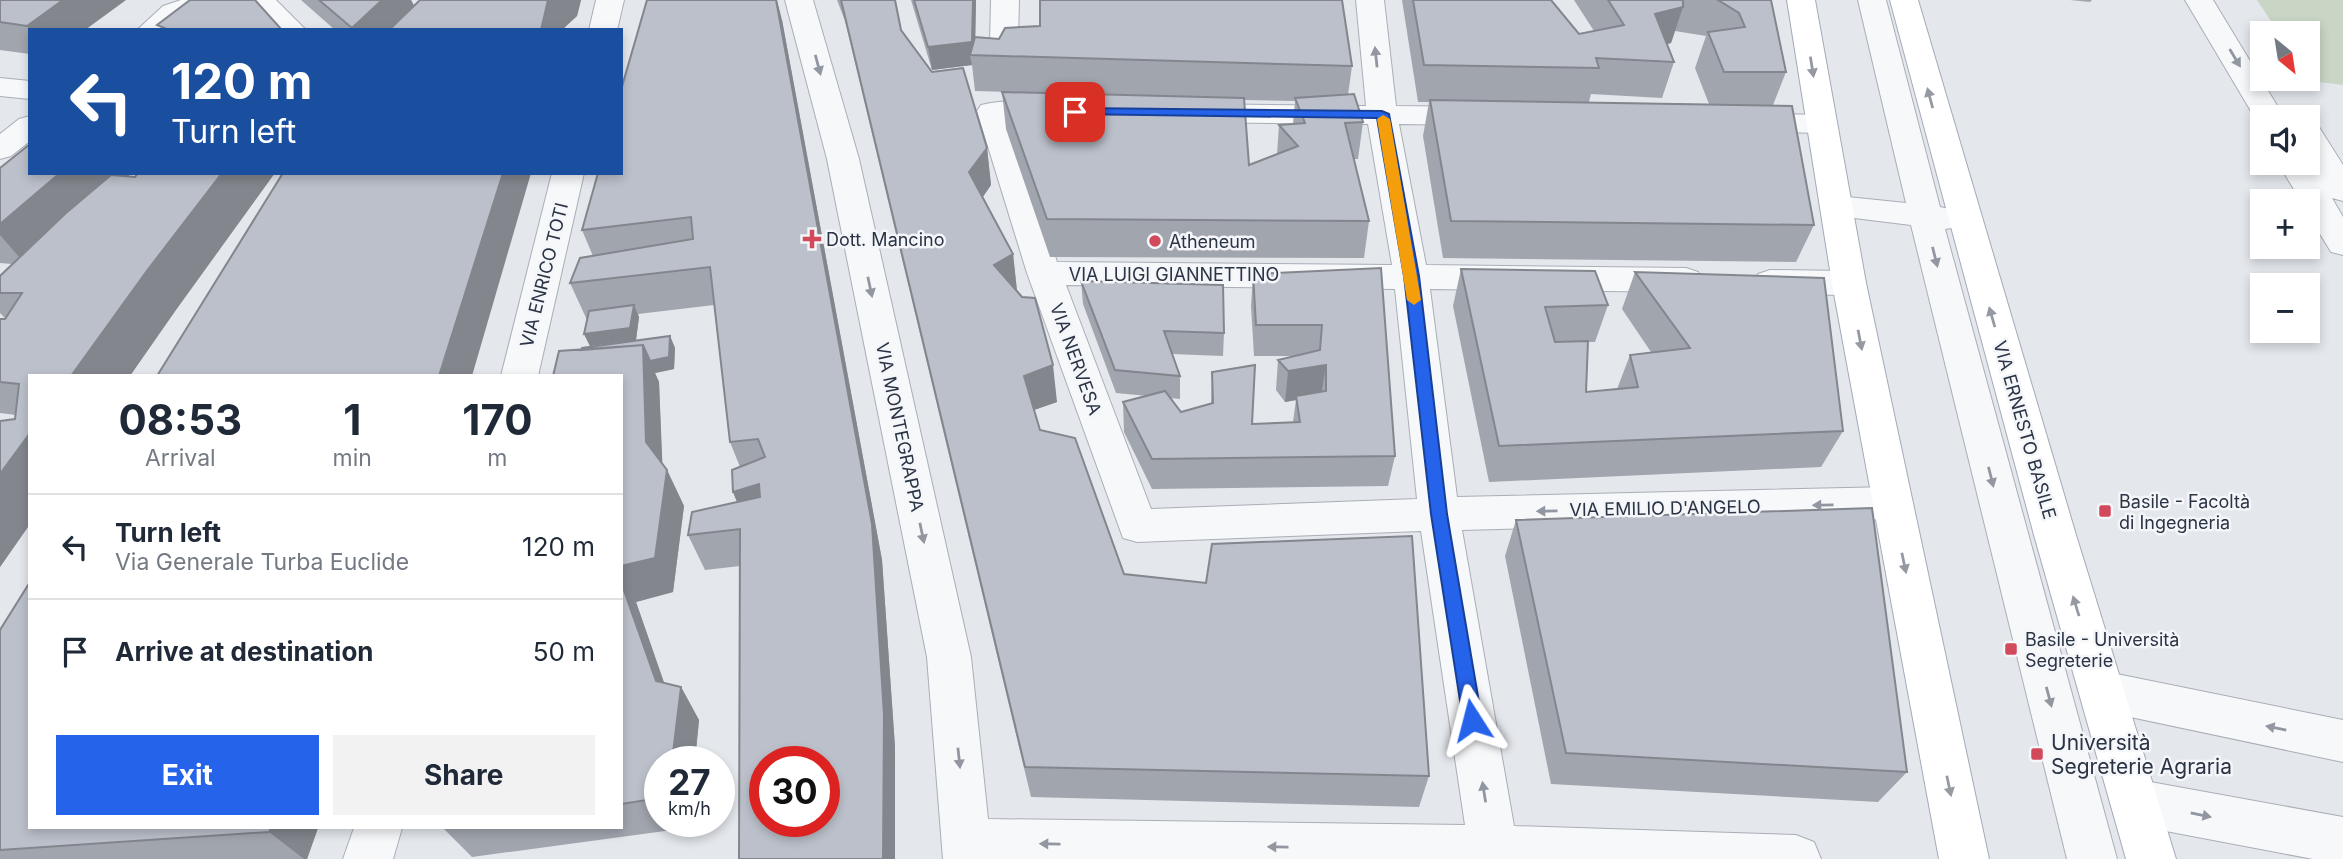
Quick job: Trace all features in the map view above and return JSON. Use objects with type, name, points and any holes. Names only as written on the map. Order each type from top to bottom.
[{"type":"main road","points":[[1801,0],[1849,283],[1964,859]]},
{"type":"main road","name":"VIA ERNESTO BASILE","points":[[1904,0],[2151,859]]},
{"type":"street","points":[[153,28],[173,12],[207,0]]},
{"type":"street","points":[[260,0],[290,28]]},
{"type":"street","points":[[603,28],[610,0]]},
{"type":"street","name":"VIA MONTEGRAPPA","points":[[799,0],[843,159],[949,657],[968,851]]},
{"type":"street","points":[[1004,41],[1005,0]]},
{"type":"street","points":[[1370,0],[1382,114],[1411,276],[1439,514],[1494,854]]},
{"type":"street","points":[[1872,0],[1925,216],[2092,859]]},
{"type":"street","points":[[2199,0],[2265,102]]},
{"type":"street","points":[[2226,0],[2250,39]]},
{"type":"street","points":[[0,87],[28,90]]},
{"type":"street","name":"VIA NERVESA","points":[[1089,112],[992,111],[1044,273],[1137,526]]},
{"type":"street","points":[[1159,113],[1505,117]]},
{"type":"street","points":[[1710,121],[1821,124]]},
{"type":"street","points":[[0,149],[28,127]]},
{"type":"street","points":[[2320,154],[2343,191]]},
{"type":"street","name":"VIA ENRICO TOTI","points":[[519,374],[568,175]]},
{"type":"street","points":[[2301,175],[2343,244]]},
{"type":"street","points":[[2319,175],[2343,211]]},
{"type":"street","points":[[1838,206],[1966,222]]},
{"type":"street","name":"VIA LUIGI GIANNETTINO","points":[[1044,273],[1849,283]]},
{"type":"street","name":"VIA EMILIO D'ANGELO","points":[[1137,526],[1439,514],[1892,503]]},
{"type":"street","points":[[2102,691],[2343,741]]},
{"type":"street","points":[[2134,802],[2343,841]]},
{"type":"street","points":[[368,859],[378,829]]},
{"type":"street","points":[[968,851],[1796,859]]},
{"type":"green space","points":[[2257,0],[2343,0],[2343,85],[2320,82],[2320,21],[2271,21]]},
{"type":"building","points":[[0,0],[63,0],[27,26],[0,22]]},
{"type":"building","points":[[190,0],[255,0],[280,28],[164,28],[157,25]]},
{"type":"building","points":[[319,0],[382,0],[352,28]]},
{"type":"building","points":[[420,0],[548,0],[541,28],[391,28]]},
{"type":"building","points":[[647,0],[776,0],[872,524],[884,715],[883,859],[739,859],[740,529],[688,535],[692,512],[760,497],[759,484],[733,492],[732,470],[765,457],[758,439],[730,442],[710,267],[570,283],[580,258],[693,239],[691,217],[582,230],[597,175],[623,175],[623,83]]},
{"type":"building","points":[[841,0],[895,0],[901,30],[932,72],[963,68],[987,148],[969,172],[1013,254],[994,265],[1022,297],[1035,298],[1053,365],[1024,376],[1040,430],[1075,438],[1124,574],[1206,583],[1212,544],[1412,536],[1429,776],[1025,767]]},
{"type":"building","points":[[914,0],[973,0],[972,42],[928,47]]},
{"type":"building","points":[[1040,0],[1342,0],[1352,66],[970,55],[975,37],[999,39],[1005,28],[1040,26]]},
{"type":"building","points":[[1413,0],[1551,0],[1579,34],[1624,25],[1608,0],[1683,0],[1683,7],[1655,14],[1674,62],[1596,58],[1599,68],[1424,65]]},
{"type":"building","points":[[1718,0],[1771,0],[1786,72],[1724,72],[1708,32],[1745,27],[1739,13]]},
{"type":"building","points":[[1002,92],[1244,98],[1249,165],[1298,146],[1279,125],[1305,123],[1295,98],[1354,94],[1363,122],[1345,123],[1369,221],[1047,219]]},
{"type":"building","points":[[1430,100],[1792,106],[1814,225],[1451,221]]},
{"type":"building","points":[[28,146],[28,175],[58,175],[0,224],[0,168]]},
{"type":"building","points":[[111,175],[220,175],[72,374],[28,374],[28,436],[0,474],[0,421],[15,419],[19,384],[0,382],[0,319],[5,319],[22,293],[0,293],[0,276],[66,213]]},
{"type":"building","points":[[282,175],[502,175],[440,374],[158,374]]},
{"type":"building","points":[[1381,268],[1395,456],[1152,459],[1123,402],[1165,391],[1181,412],[1213,403],[1212,372],[1255,365],[1252,424],[1300,422],[1296,396],[1326,391],[1326,365],[1288,371],[1278,360],[1320,350],[1322,325],[1256,325],[1253,274]]},
{"type":"building","points":[[1461,269],[1595,271],[1608,305],[1545,307],[1555,342],[1588,341],[1586,392],[1638,387],[1630,355],[1690,348],[1635,272],[1824,278],[1843,431],[1499,446]]},
{"type":"building","points":[[1081,281],[1223,285],[1224,333],[1164,331],[1180,376],[1115,370]]},
{"type":"building","points":[[634,305],[630,328],[584,334],[589,311]]},
{"type":"building","points":[[670,336],[669,357],[650,361],[643,345],[581,350],[582,348]]},
{"type":"building","points":[[643,345],[646,442],[667,470],[655,558],[623,566],[623,374],[553,374],[559,351]]},
{"type":"building","points":[[1872,508],[1907,772],[1566,753],[1516,520]]},
{"type":"building","points":[[28,585],[28,829],[270,829],[269,832],[0,850],[0,630]]},
{"type":"building","points":[[623,588],[656,681],[681,687],[674,746],[644,746],[644,800],[623,804]]},
{"type":"slow traffic","points":[[1383,119],[1414,300]]},
{"type":"place","name":"Dott. Mancino","points":[[812,239]]},
{"type":"place","name":"Atheneum","points":[[1155,241]]},
{"type":"place","name":"Basile - Facoltà di Ingegneria","points":[[2105,511]]},
{"type":"place","name":"Basile - Università Segreterie","points":[[2011,649]]},
{"type":"place","name":"Università Segreterie Agraria","points":[[2037,754]]},
{"type":"route","points":[[1075,112],[1382,114],[1411,276],[1439,514],[1472,720]]}]
